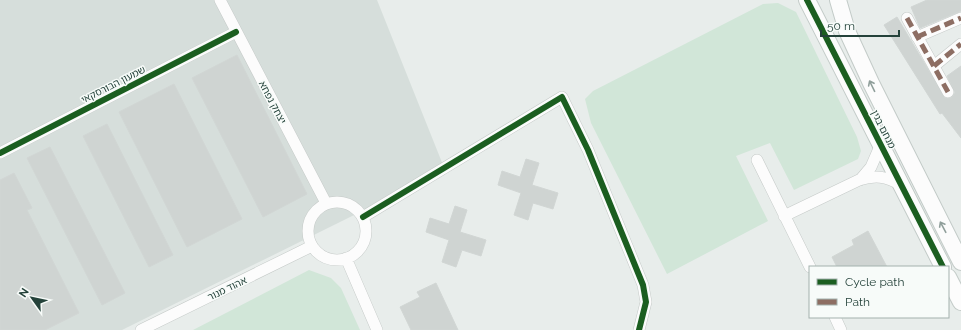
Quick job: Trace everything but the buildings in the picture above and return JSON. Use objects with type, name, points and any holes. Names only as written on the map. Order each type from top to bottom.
[{"type":"street","name":"יצחק נפחא","points":[[220,0],[326,203]]},
{"type":"street","name":"מנחם בגין","points":[[807,0],[942,266]]},
{"type":"street","name":"מנחם בגין","points":[[838,0],[850,38],[961,262]]},
{"type":"street","points":[[907,18],[948,92]]},
{"type":"street","points":[[917,37],[961,18]]},
{"type":"street","name":"שמעון הבורסקאי","points":[[0,153],[236,32]]},
{"type":"street","points":[[934,66],[961,44]]},
{"type":"street","points":[[363,217],[562,97],[588,150],[643,285],[646,302],[639,330]]},
{"type":"street","points":[[859,180],[871,167],[881,144]]},
{"type":"street","points":[[757,160],[809,266]]},
{"type":"street","points":[[784,216],[870,176],[882,177],[902,186]]},
{"type":"street","points":[[338,201],[348,204],[357,209],[363,217],[366,226],[364,241],[355,254],[346,258],[335,260],[325,257],[312,246],[308,236],[308,226],[311,217],[326,203],[338,201]]},
{"type":"street","name":"אהוד מנור","points":[[142,330],[312,246]]},
{"type":"street","points":[[346,258],[378,330]]},
{"type":"street","points":[[949,279],[961,302]]},
{"type":"street","points":[[835,318],[841,330]]},
{"type":"shaded area","points":[[0,0],[377,0],[445,170],[122,330],[0,330]]},
{"type":"green space","points":[[778,3],[796,12],[857,137],[861,151],[858,159],[794,190],[770,143],[736,156],[768,221],[667,274],[591,123],[585,99],[593,91],[763,4]]},
{"type":"green space","points":[[309,270],[331,278],[341,288],[360,330],[193,330]]},
{"type":"marked path","points":[[907,18],[948,92]]},
{"type":"marked path","points":[[917,37],[961,18]]},
{"type":"marked path","points":[[934,66],[961,44]]},
{"type":"cycle path","points":[[807,0],[942,266]]},
{"type":"cycle path","points":[[0,153],[236,32]]},
{"type":"cycle path","points":[[363,217],[562,97],[588,150],[643,285],[646,302],[639,330]]}]
